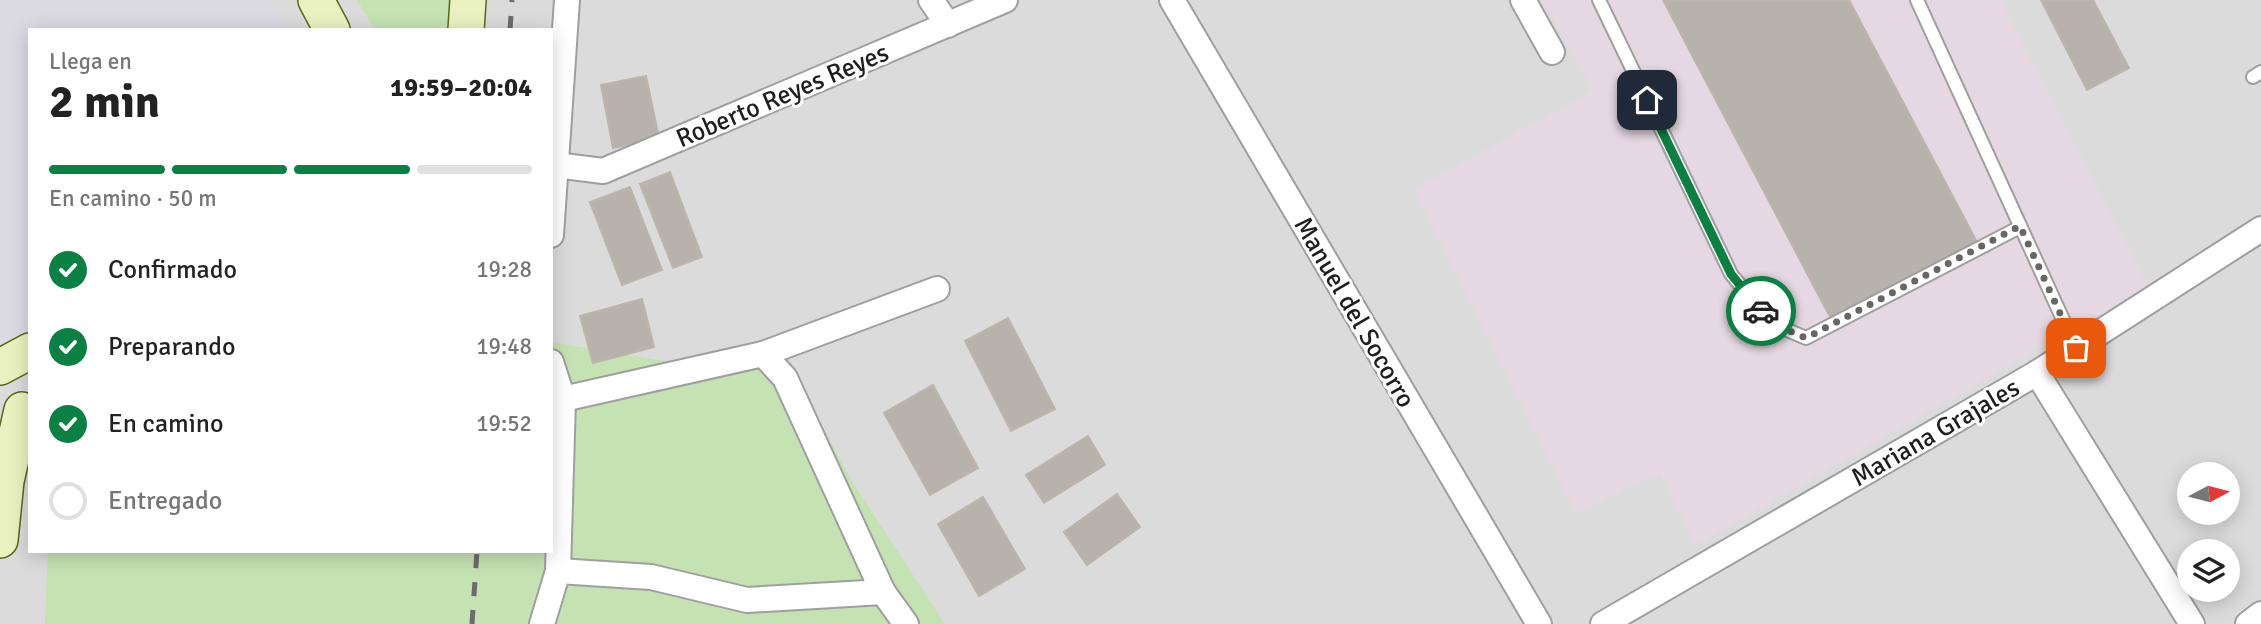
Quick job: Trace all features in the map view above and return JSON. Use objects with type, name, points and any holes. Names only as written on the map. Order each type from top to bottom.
[{"type":"main road","points":[[316,0],[331,28]]},
{"type":"main road","points":[[466,28],[468,0]]},
{"type":"main road","points":[[0,367],[28,352]]},
{"type":"main road","points":[[0,540],[17,413]]},
{"type":"street","points":[[553,207],[567,0]]},
{"type":"street","points":[[931,0],[948,26]]},
{"type":"street","name":"Roberto Reyes Reyes","points":[[556,165],[603,171],[1005,0]]},
{"type":"street","points":[[1523,0],[1552,52]]},
{"type":"street","name":"Manuel del Socorro","points":[[1178,2],[1539,624]]},
{"type":"street","name":"Mariana Grajales","points":[[1603,624],[2037,373],[2261,229]]},
{"type":"street","points":[[563,399],[763,354],[937,289]]},
{"type":"street","points":[[763,354],[785,378],[883,592],[906,624]]},
{"type":"street","points":[[542,624],[558,571],[563,399],[553,368]]},
{"type":"street","points":[[2037,373],[2192,624]]},
{"type":"street","points":[[558,571],[652,577],[747,600],[883,592]]},
{"type":"street","points":[[2248,624],[2261,614]]},
{"type":"lane","points":[[1599,0],[1731,274],[1771,323],[1806,338],[2020,226]]},
{"type":"lane","points":[[1917,0],[2076,348]]},
{"type":"shaded area","points":[[0,0],[2261,0],[2261,624],[0,624]]},
{"type":"shaded area","points":[[0,0],[271,0],[287,28],[28,28],[28,335],[0,351]]},
{"type":"shaded area","points":[[1542,0],[2000,0],[2148,286],[1696,545],[1660,472],[1576,513],[1414,189],[1594,91]]},
{"type":"green space","points":[[357,0],[451,0],[449,28],[374,28]]},
{"type":"green space","points":[[553,342],[669,362],[786,359],[853,483],[945,624],[45,624],[48,553],[553,553]]},
{"type":"building","points":[[1663,0],[1849,0],[1977,242],[1831,319]]},
{"type":"building","points":[[2041,0],[2093,0],[2129,68],[2087,90]]},
{"type":"building","points":[[646,76],[659,138],[613,148],[601,85]]},
{"type":"building","points":[[670,172],[702,257],[673,268],[640,184]]},
{"type":"building","points":[[630,187],[662,270],[622,285],[590,202]]},
{"type":"building","points":[[642,299],[654,347],[593,363],[580,316]]},
{"type":"building","points":[[1008,318],[1055,409],[1011,431],[965,341]]},
{"type":"building","points":[[933,385],[978,468],[930,495],[884,413]]},
{"type":"building","points":[[1088,436],[1105,465],[1044,503],[1026,475]]},
{"type":"building","points":[[1117,494],[1140,527],[1087,565],[1064,532]]},
{"type":"building","points":[[983,497],[1025,569],[979,596],[938,524]]},
{"type":"railway","points":[[510,28],[512,0]]},
{"type":"railway","points":[[472,624],[477,553]]},
{"type":"way so far","points":[[1761,311],[1771,323],[1806,338],[2020,226],[2076,348]]},
{"type":"route","points":[[1647,100],[1731,274],[1761,311]]}]
